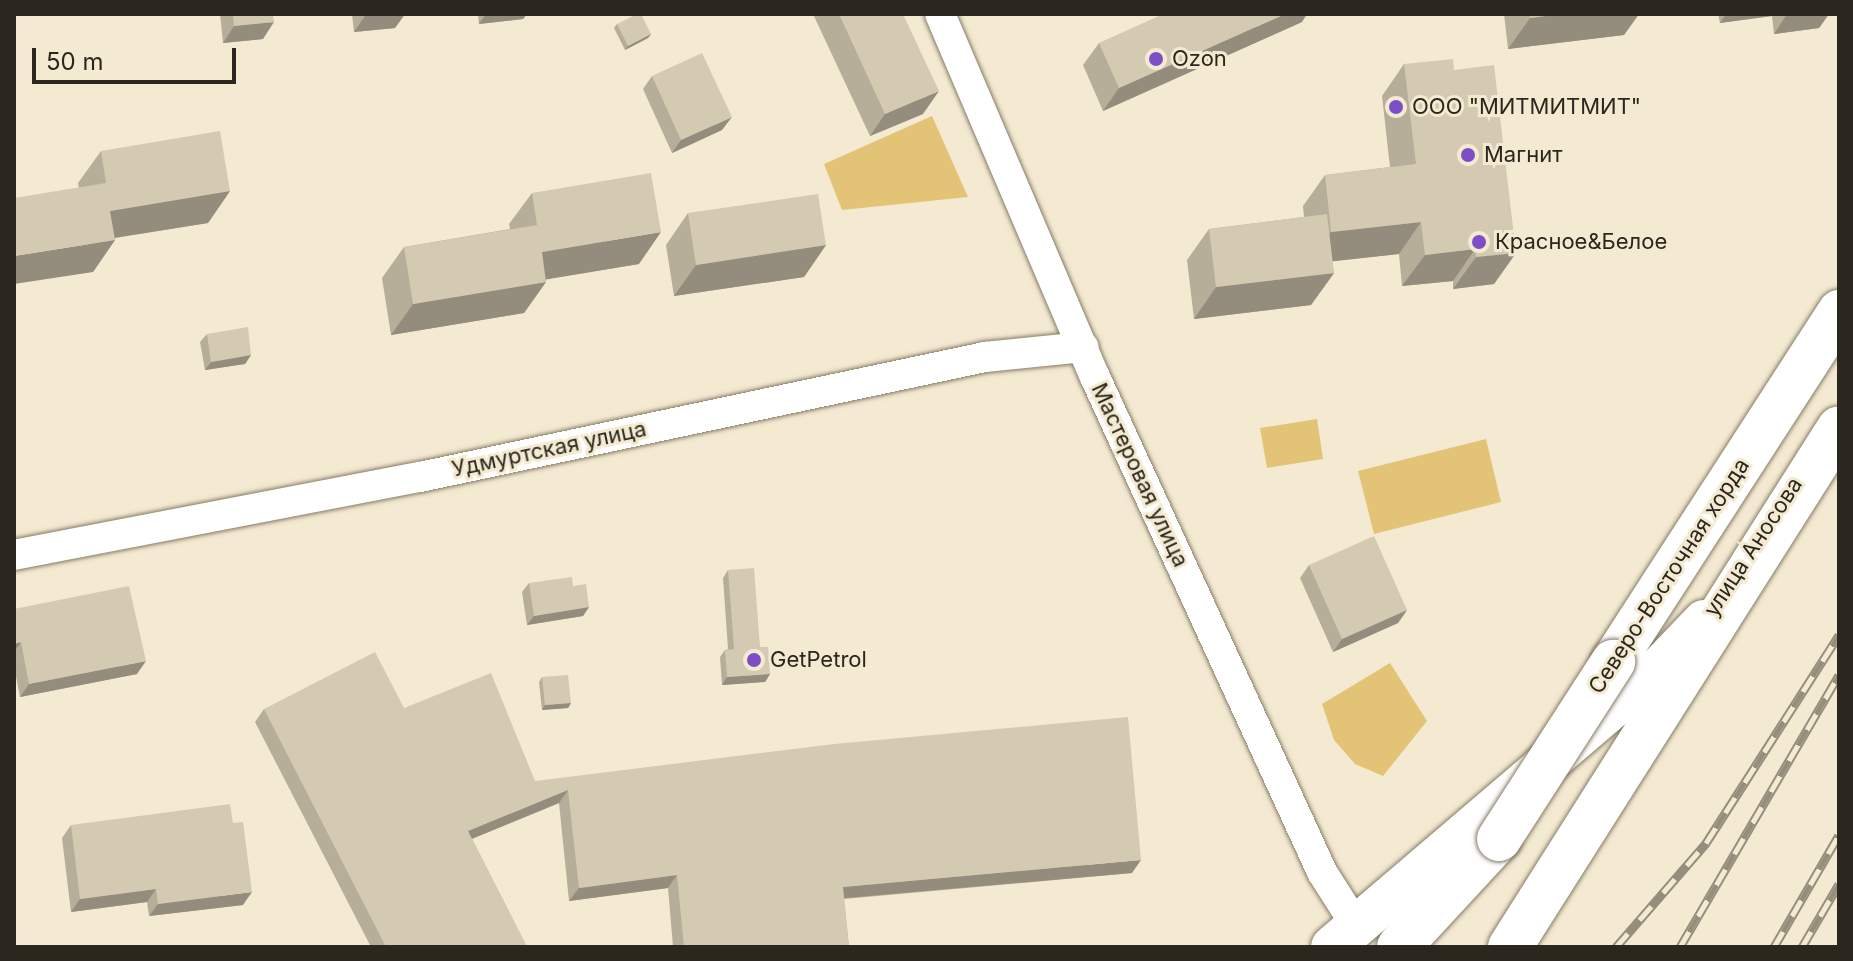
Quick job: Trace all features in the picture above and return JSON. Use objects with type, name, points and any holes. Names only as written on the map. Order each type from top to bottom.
[{"type":"main road","name":"Северо-Восточная хорда","points":[[1430,947],[1839,312]]},
{"type":"main road","points":[[1510,947],[1839,428]]},
{"type":"main road","name":"Северо-Восточная хорда","points":[[1399,947],[1499,839]]},
{"type":"street","name":"Мастеровая улица","points":[[940,14],[1083,347],[1322,872],[1344,937]]},
{"type":"street","name":"улица Аносова","points":[[1580,734],[1839,322]]},
{"type":"street","name":"Удмуртская улица","points":[[14,555],[420,477],[985,357],[1083,347]]},
{"type":"street","name":"улица Аносова","points":[[1344,937],[1696,632],[1726,593],[1839,412]]},
{"type":"shaded area","points":[[932,116],[968,197],[842,210],[824,164]]},
{"type":"shaded area","points":[[1317,419],[1323,459],[1267,468],[1260,428]]},
{"type":"shaded area","points":[[1486,439],[1501,502],[1374,534],[1358,471]]},
{"type":"shaded area","points":[[1390,663],[1427,721],[1383,776],[1355,764],[1334,740],[1322,704]]},
{"type":"building","points":[[233,14],[273,14],[274,22],[234,26]]},
{"type":"building","points":[[641,14],[651,34],[628,46],[617,24]]},
{"type":"building","points":[[839,14],[903,14],[939,91],[885,114]]},
{"type":"building","points":[[1163,14],[1285,14],[1119,88],[1099,43]]},
{"type":"building","points":[[1530,14],[1561,14],[1530,18]]},
{"type":"building","points":[[702,53],[732,117],[681,140],[652,76]]},
{"type":"building","points":[[1453,59],[1454,70],[1494,65],[1516,253],[1476,257],[1475,249],[1425,255],[1421,222],[1331,232],[1325,175],[1416,164],[1404,64]]},
{"type":"building","points":[[220,131],[230,191],[110,211],[115,240],[14,256],[14,198],[106,183],[101,151]]},
{"type":"building","points":[[651,173],[661,232],[542,252],[546,282],[413,304],[404,247],[537,225],[532,193]]},
{"type":"building","points":[[818,194],[826,245],[696,265],[688,213]]},
{"type":"building","points":[[1327,214],[1334,273],[1216,287],[1209,229]]},
{"type":"building","points":[[248,327],[251,355],[211,362],[207,334]]},
{"type":"building","points":[[1374,536],[1407,610],[1342,639],[1309,565]]},
{"type":"building","points":[[754,568],[760,647],[768,647],[770,674],[727,677],[725,650],[734,649],[728,570]]},
{"type":"building","points":[[572,577],[573,586],[586,584],[589,607],[534,616],[529,583]]},
{"type":"building","points":[[129,586],[146,661],[29,684],[21,642],[14,644],[14,609]]},
{"type":"building","points":[[375,652],[404,708],[491,673],[535,781],[834,744],[1128,717],[1141,860],[843,887],[849,947],[684,947],[677,875],[579,888],[568,790],[468,831],[527,947],[386,947],[264,709]]},
{"type":"building","points":[[568,675],[571,703],[545,705],[542,677]]},
{"type":"building","points":[[230,804],[233,823],[243,822],[252,892],[158,904],[156,889],[80,899],[71,825]]},
{"type":"railway","points":[[1616,947],[1706,843],[1839,635]]},
{"type":"railway","points":[[1680,947],[1839,675]]},
{"type":"railway","points":[[1774,947],[1839,835]]},
{"type":"railway","points":[[1802,947],[1839,884]]},
{"type":"place","name":"Ozon","points":[[1156,59]]},
{"type":"place","name":"ООО \"МИТМИТМИТ\"","points":[[1396,107]]},
{"type":"place","name":"Магнит","points":[[1468,155]]},
{"type":"place","name":"Красное&Белое","points":[[1479,242]]},
{"type":"place","name":"GetPetrol","points":[[754,660]]}]
